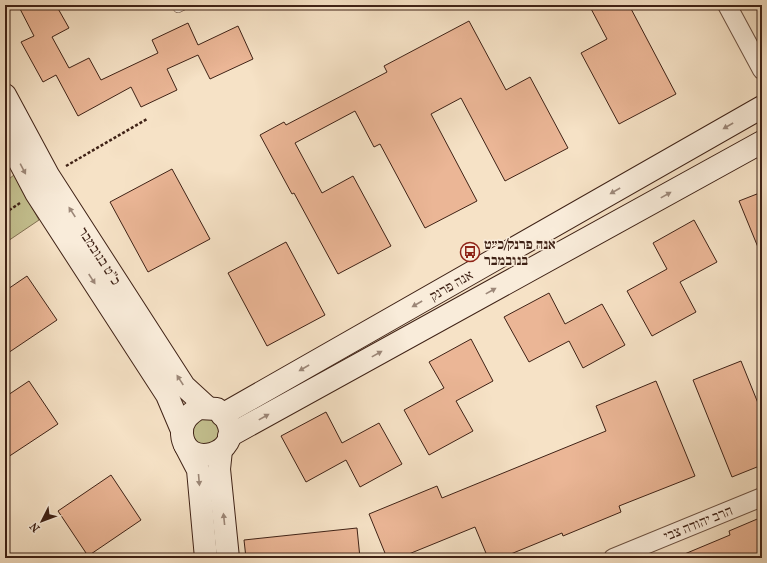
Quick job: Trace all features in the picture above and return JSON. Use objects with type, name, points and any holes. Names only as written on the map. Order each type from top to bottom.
[{"type":"street","points":[[727,5],[762,70]]},
{"type":"street","name":"כ\"ט בנובמבר","points":[[5,95],[48,176],[184,386],[215,411]]},
{"type":"street","name":"אנה פרנק","points":[[215,411],[762,107]]},
{"type":"street","name":"כ\"ט בנובמבר","points":[[5,134],[36,193],[167,395],[198,470],[206,558]]},
{"type":"street","name":"אנה פרנק","points":[[225,443],[762,142]]},
{"type":"street","points":[[225,443],[212,455],[204,456],[196,454],[189,449],[183,436],[184,421],[189,414],[199,408],[215,411],[226,419],[229,427],[219,470],[228,558]]},
{"type":"street","name":"הרב יהודה צבי","points":[[613,558],[762,497]]},
{"type":"lane","points":[[177,5],[178,8],[184,5]]},
{"type":"path","points":[[66,165],[147,119]]},
{"type":"shaded area","points":[[14,175],[39,220],[5,243],[5,182]]},
{"type":"shaded area","points":[[206,413],[222,429],[215,444],[197,446],[189,425]]},
{"type":"building","points":[[18,5],[56,5],[69,28],[52,37],[69,68],[89,58],[101,80],[158,53],[152,40],[188,23],[198,45],[238,26],[253,59],[210,79],[198,55],[167,69],[177,90],[141,107],[131,87],[78,116],[56,75],[43,82],[21,42],[34,36]]},
{"type":"building","points":[[589,5],[629,5],[676,94],[619,124],[581,53],[607,39]]},
{"type":"building","points":[[469,21],[506,90],[530,77],[568,148],[505,181],[461,98],[431,114],[477,201],[425,228],[380,144],[374,147],[355,111],[295,143],[322,193],[353,176],[391,246],[338,274],[294,193],[292,194],[260,135],[284,122],[286,125],[387,72],[384,66]]},
{"type":"building","points":[[172,169],[210,239],[148,272],[110,202]]},
{"type":"building","points":[[762,192],[762,257],[739,201]]},
{"type":"building","points":[[694,220],[717,262],[680,282],[696,312],[652,336],[627,291],[667,269],[653,243]]},
{"type":"building","points":[[286,242],[325,315],[267,346],[228,273]]},
{"type":"building","points":[[27,276],[57,320],[5,355],[5,291]]},
{"type":"building","points":[[549,293],[565,324],[602,304],[625,345],[583,368],[569,341],[529,362],[504,317]]},
{"type":"building","points":[[471,339],[493,381],[456,401],[473,431],[429,455],[404,410],[444,388],[429,362]]},
{"type":"building","points":[[741,361],[762,413],[762,465],[732,477],[693,380]]},
{"type":"building","points":[[29,381],[58,424],[5,459],[5,397]]},
{"type":"building","points":[[656,381],[695,476],[619,506],[621,512],[563,536],[562,533],[501,558],[488,558],[475,527],[399,558],[387,558],[369,514],[437,486],[442,498],[606,431],[596,406]]},
{"type":"building","points":[[326,412],[342,443],[379,423],[402,464],[360,487],[346,460],[306,482],[281,436]]},
{"type":"building","points":[[111,475],[141,520],[88,556],[58,511]]},
{"type":"building","points":[[762,517],[762,558],[675,558],[730,535],[729,531]]},
{"type":"building","points":[[357,528],[360,558],[246,558],[244,540]]},
{"type":"place","name":"אנה פרנק/כ״ט בנובמבר","points":[[470,252]]}]
